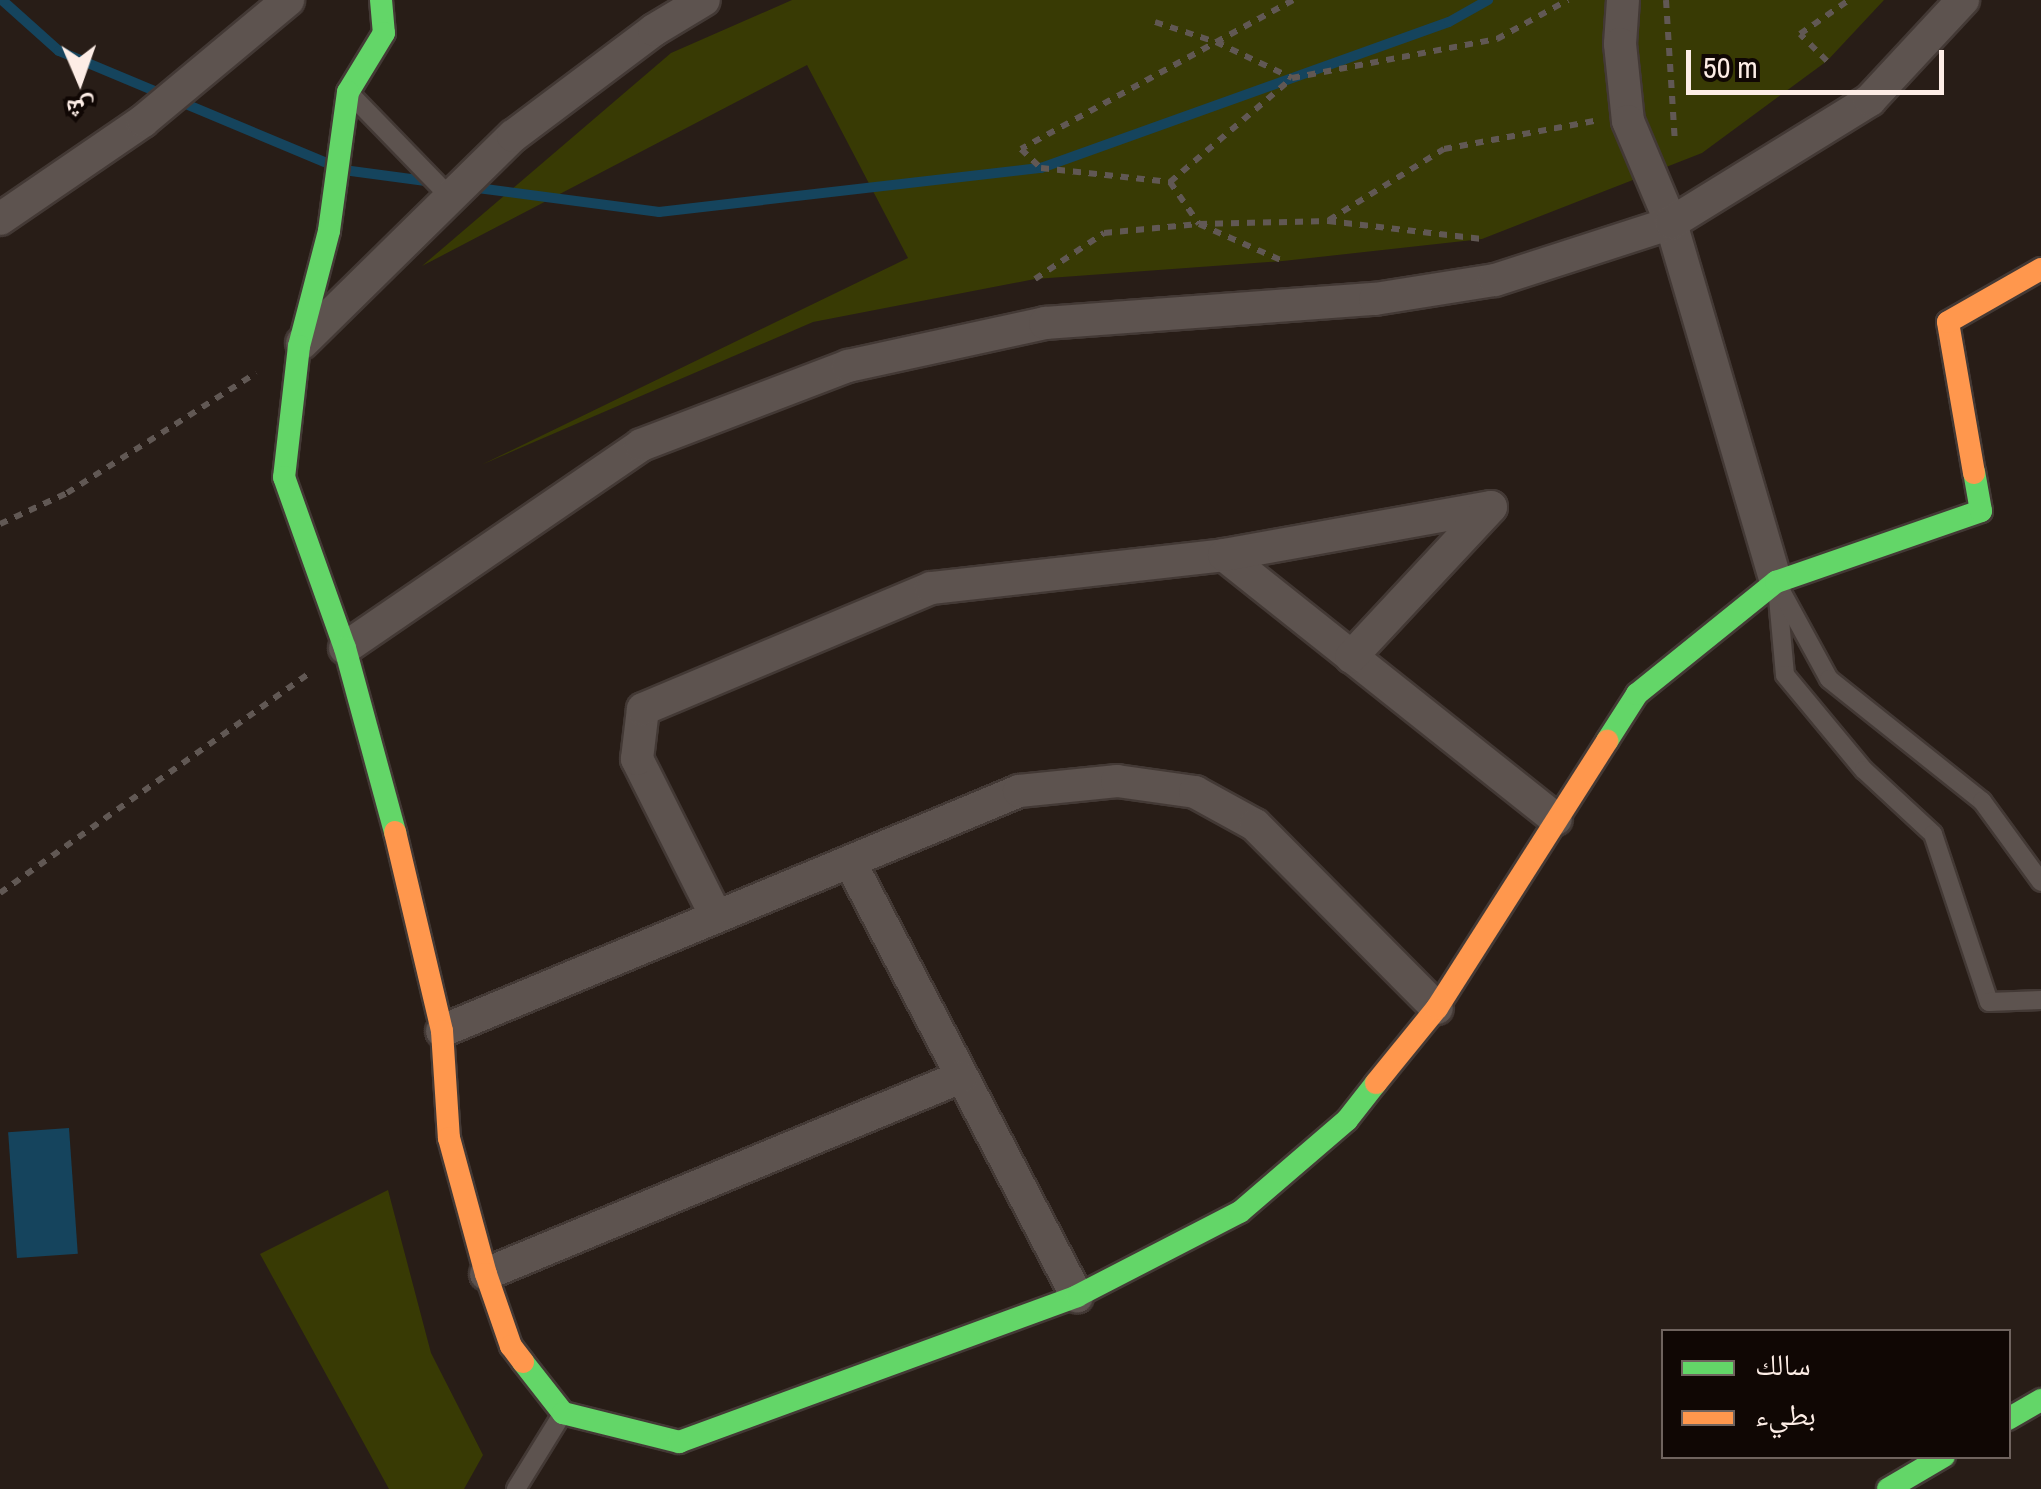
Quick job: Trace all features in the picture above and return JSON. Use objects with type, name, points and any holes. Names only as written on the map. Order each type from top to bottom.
[{"type":"street","points":[[0,219],[144,121],[288,0]]},
{"type":"street","points":[[381,0],[384,32],[348,92],[329,230],[300,346],[284,477],[345,648],[412,900],[442,1031],[449,1138],[510,1346],[563,1413],[679,1442],[1077,1296],[1240,1212],[1347,1120],[1437,1008],[1637,694],[1776,582],[1981,511],[1948,322],[2041,268]]},
{"type":"street","points":[[300,346],[512,136],[654,30],[704,0]]},
{"type":"street","points":[[1623,0],[1620,44],[1628,120],[1671,223],[1776,582]]},
{"type":"street","points":[[345,648],[641,445],[848,366],[1045,323],[1375,299],[1495,280],[1671,223],[1870,100],[1964,0]]},
{"type":"street","points":[[716,916],[637,759],[643,709],[932,588],[1224,555],[1490,507],[1351,656]]},
{"type":"street","points":[[1224,555],[1556,819]]},
{"type":"street","points":[[442,1031],[1019,791],[1117,781],[1195,792],[1254,824],[1437,1008]]},
{"type":"street","points":[[851,864],[1077,1296]]},
{"type":"street","points":[[486,1274],[961,1076]]},
{"type":"street","points":[[2011,1417],[2041,1400]]},
{"type":"street","points":[[1888,1489],[1939,1459]]},
{"type":"lane","points":[[348,92],[451,198]]},
{"type":"lane","points":[[1776,582],[1829,679],[1982,802],[2041,882]]},
{"type":"lane","points":[[1776,582],[1785,675],[1864,770],[1933,834],[1989,1002],[2041,1000]]},
{"type":"lane","points":[[516,1489],[563,1413]]},
{"type":"path","points":[[1292,0],[1022,149],[1041,168],[1170,182],[1292,78],[1497,39],[1568,0]]},
{"type":"path","points":[[1666,0],[1675,145]]},
{"type":"path","points":[[1828,61],[1800,34],[1849,0]]},
{"type":"path","points":[[1155,22],[1216,42],[1292,78]]},
{"type":"path","points":[[1328,221],[1444,149],[1586,120],[1628,120]]},
{"type":"path","points":[[1170,182],[1199,224],[1283,261]]},
{"type":"path","points":[[1035,279],[1104,232],[1199,224],[1328,221],[1482,240]]},
{"type":"path","points":[[0,524],[67,493],[300,346]]},
{"type":"path","points":[[0,892],[345,648]]},
{"type":"shaded area","points":[[792,0],[1884,0],[1827,61],[1702,153],[1482,239],[1283,261],[1035,279],[813,322],[481,465],[908,258],[807,65],[422,266],[671,53]]},
{"type":"shaded area","points":[[388,1190],[431,1353],[483,1455],[464,1489],[389,1489],[260,1254]]},
{"type":"water","points":[[69,1128],[78,1254],[17,1258],[8,1132]]},
{"type":"waterway","points":[[2,0],[59,51],[325,162]]},
{"type":"waterway","points":[[470,187],[659,212],[1041,168],[1449,22],[1488,0]]},
{"type":"waterway","points":[[351,171],[433,182]]},
{"type":"traffic: fast","points":[[381,0],[384,33],[348,92],[329,231],[299,346],[284,477],[345,648],[395,832]]},
{"type":"traffic: fast","points":[[1607,741],[1637,694],[1776,582],[1981,511],[1974,473]]},
{"type":"traffic: fast","points":[[523,1362],[563,1413],[679,1442],[1077,1296],[1240,1212],[1347,1120],[1376,1083]]},
{"type":"traffic: fast","points":[[2011,1417],[2041,1400]]},
{"type":"traffic: fast","points":[[1888,1489],[1939,1459]]},
{"type":"traffic: slow","points":[[1974,473],[1948,322],[2041,269]]},
{"type":"traffic: slow","points":[[1376,1083],[1437,1008],[1607,741]]},
{"type":"traffic: slow","points":[[395,832],[442,1031],[449,1138],[486,1274],[511,1346],[523,1362]]}]
